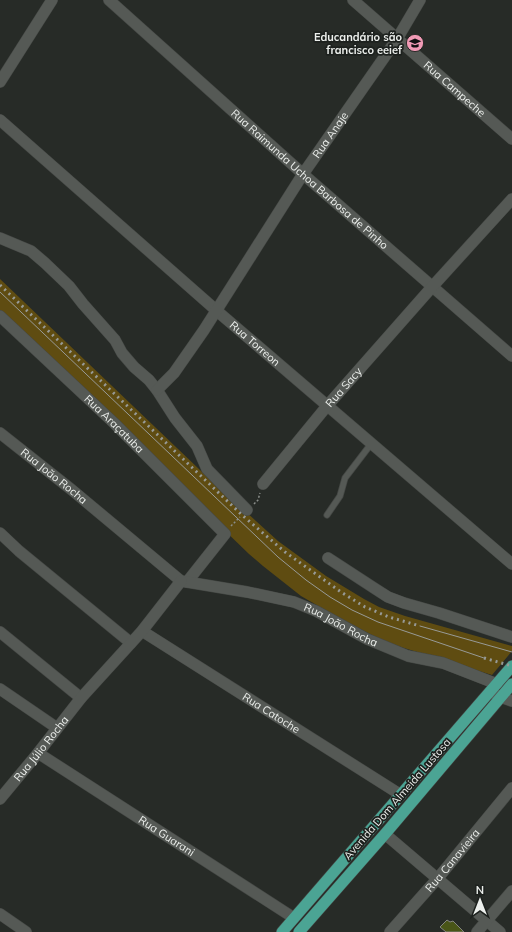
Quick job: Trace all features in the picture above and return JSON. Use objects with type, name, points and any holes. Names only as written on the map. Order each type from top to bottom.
[{"type":"main road","name":"Avenida Dom Almeida Lustosa","points":[[299,932],[385,834],[496,691],[512,666]]},
{"type":"main road","name":"Avenida Dom Almeida Lustosa","points":[[282,932],[401,795],[496,691],[512,684]]},
{"type":"street","points":[[0,82],[52,0]]},
{"type":"street","name":"Rua Raimunda Uchoa Barbosa de Pinho","points":[[109,0],[303,174],[512,356]]},
{"type":"street","name":"Rua Campeche","points":[[353,0],[512,139]]},
{"type":"street","name":"Rua Anaje","points":[[157,390],[174,373],[217,311],[303,174],[397,38],[420,0]]},
{"type":"street","name":"Rua Torreon","points":[[0,120],[217,311],[512,564]]},
{"type":"street","name":"Rua Sacy","points":[[263,484],[327,406],[512,199]]},
{"type":"street","points":[[0,238],[31,251],[69,286],[115,340],[122,353],[157,390],[175,418],[196,446],[207,469],[247,510]]},
{"type":"street","name":"Rua Araçatuba","points":[[0,316],[114,423],[225,534]]},
{"type":"street","name":"Rua João Rocha","points":[[0,433],[184,581],[294,602],[367,639],[408,656],[443,663],[512,701]]},
{"type":"street","points":[[0,533],[18,551],[131,643]]},
{"type":"street","points":[[0,632],[81,698],[142,631],[225,534]]},
{"type":"street","points":[[328,558],[388,597],[512,637]]},
{"type":"street","name":"Rua Catoche","points":[[142,631],[401,795]]},
{"type":"street","points":[[0,689],[57,728]]},
{"type":"street","name":"Rua Júlio Rocha","points":[[0,799],[81,698]]},
{"type":"street","name":"Rua Guarani","points":[[38,753],[294,918]]},
{"type":"street","name":"Rua Canavieira","points":[[390,932],[438,878],[512,788]]},
{"type":"street","points":[[385,834],[500,932]]},
{"type":"street","points":[[477,932],[512,891]]},
{"type":"street","points":[[0,914],[26,932]]},
{"type":"lane","points":[[327,515],[340,496],[345,478],[372,444]]},
{"type":"path","points":[[225,534],[258,500],[263,484]]},
{"type":"shaded area","points":[[0,279],[200,470],[278,541],[326,576],[379,607],[405,616],[512,646],[512,651],[492,675],[381,640],[301,596],[249,554],[0,313]]},
{"type":"building","points":[[447,920],[450,922],[453,921],[464,932],[446,932],[440,927]]},
{"type":"tram line","points":[[0,292],[278,557],[306,580],[352,610],[378,622],[484,658]]},
{"type":"tram line","points":[[420,626],[512,652]]},
{"type":"railway","points":[[0,285],[242,515],[285,552],[341,592],[365,607],[389,617],[420,626]]},
{"type":"railway","points":[[484,658],[512,666]]},
{"type":"place","name":"Educandário são francisco eeief","points":[[415,43]]}]
